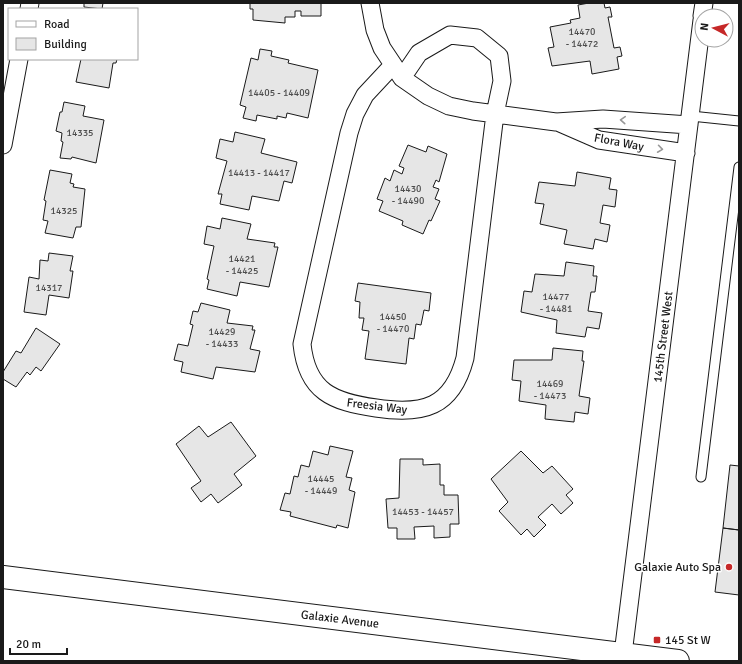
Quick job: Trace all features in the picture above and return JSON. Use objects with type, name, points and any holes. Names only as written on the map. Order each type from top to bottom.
[{"type":"street","name":"Flora Way","points":[[370,3],[375,30],[382,48],[397,71],[428,96],[449,106],[556,122],[603,119],[690,120]]},
{"type":"street","points":[[397,71],[419,53],[450,35],[477,38],[499,56],[502,81],[495,114]]},
{"type":"street","name":"145th Street West","points":[[623,654],[699,48]]},
{"type":"street","points":[[3,145],[14,61]]},
{"type":"street","name":"Freesia Way","points":[[397,71],[365,95],[351,127],[303,332],[302,344],[306,369],[312,380],[330,397],[353,405],[408,411],[432,405],[451,391],[458,381],[465,358],[495,114]]},
{"type":"street","name":"Flora Way","points":[[556,122],[599,140],[686,153]]},
{"type":"street","name":"Galaxie Avenue","points":[[3,577],[678,661]]},
{"type":"lane","points":[[690,120],[739,121]]},
{"type":"lane","points":[[701,477],[739,167]]},
{"type":"building","points":[[84,3],[103,3],[102,8],[84,7]]},
{"type":"building","points":[[250,3],[321,3],[321,16],[301,16],[301,11],[295,11],[295,17],[285,17],[285,23],[253,20],[253,9],[250,9]]},
{"type":"building","points":[[604,3],[605,8],[610,7],[612,17],[608,17],[614,48],[620,47],[622,56],[617,57],[619,69],[592,74],[590,61],[552,66],[548,48],[554,47],[550,27],[571,23],[570,20],[580,18],[578,5]]},
{"type":"building","points":[[260,49],[272,51],[271,56],[289,60],[288,63],[318,70],[308,118],[287,113],[286,118],[277,116],[277,119],[257,115],[256,121],[243,118],[246,107],[240,105],[251,58],[258,60]]},
{"type":"building","points":[[81,60],[117,60],[116,63],[113,63],[109,88],[76,82]]},
{"type":"building","points":[[64,102],[85,106],[83,116],[104,120],[96,163],[72,157],[71,159],[60,158],[63,142],[61,141],[62,133],[56,131]]},
{"type":"building","points":[[235,132],[265,139],[261,153],[297,162],[292,183],[284,181],[279,201],[252,196],[249,210],[220,204],[222,194],[218,194],[227,161],[216,158],[220,139],[233,142]]},
{"type":"building","points":[[408,145],[426,152],[428,146],[447,154],[439,182],[436,180],[433,187],[439,189],[435,199],[440,201],[423,234],[402,225],[403,221],[379,211],[383,201],[377,199],[385,178],[390,181],[394,170],[402,174],[404,168],[399,166]]},
{"type":"building","points":[[50,170],[72,174],[70,183],[74,184],[73,187],[85,189],[81,227],[76,227],[73,238],[45,233],[48,221],[43,220],[46,201],[44,200]]},
{"type":"building","points":[[577,172],[611,178],[609,189],[617,190],[615,207],[603,205],[600,223],[610,225],[607,242],[595,239],[593,249],[564,244],[567,230],[540,224],[544,204],[535,203],[539,182],[575,186]]},
{"type":"building","points":[[222,218],[251,224],[247,239],[275,243],[274,247],[278,247],[269,287],[240,282],[237,296],[207,289],[209,280],[207,279],[214,246],[204,244],[207,226],[220,229]]},
{"type":"building","points":[[49,253],[73,256],[70,271],[73,271],[69,298],[49,295],[46,315],[24,312],[29,277],[39,279],[40,260],[48,261]]},
{"type":"building","points":[[566,262],[594,266],[593,276],[597,276],[595,292],[591,292],[588,311],[602,313],[599,329],[587,327],[585,337],[556,333],[557,320],[521,312],[524,291],[532,292],[535,274],[564,276]]},
{"type":"building","points":[[358,283],[431,293],[429,311],[424,310],[421,325],[416,324],[414,339],[409,338],[406,364],[365,359],[369,331],[362,330],[364,318],[359,318],[360,302],[355,301]]},
{"type":"building","points":[[201,303],[230,310],[227,323],[253,326],[252,330],[255,330],[250,349],[260,351],[255,372],[216,367],[213,379],[181,372],[183,362],[174,360],[178,344],[188,346],[193,325],[190,324],[193,311],[198,312]]},
{"type":"building","points":[[36,328],[60,344],[41,371],[36,367],[30,375],[27,372],[16,387],[3,379],[3,372],[16,351],[21,353]]},
{"type":"building","points":[[553,348],[583,351],[582,361],[584,361],[579,396],[590,398],[588,414],[575,412],[574,422],[545,419],[546,405],[519,401],[521,381],[512,380],[514,360],[552,360]]},
{"type":"building","points":[[231,422],[256,456],[234,474],[242,485],[218,503],[211,494],[201,502],[191,488],[201,481],[176,444],[199,426],[208,437]]},
{"type":"building","points":[[330,446],[353,451],[346,477],[352,478],[349,490],[355,492],[348,528],[337,525],[336,528],[290,516],[291,512],[280,510],[285,493],[290,494],[294,476],[298,477],[301,465],[309,467],[313,451],[328,455]]},
{"type":"building","points":[[521,451],[543,473],[552,466],[573,489],[566,495],[573,503],[561,514],[552,504],[538,517],[546,525],[534,537],[527,529],[521,535],[499,511],[508,502],[491,479]]},
{"type":"building","points":[[400,459],[423,459],[423,465],[440,464],[440,485],[444,485],[444,495],[458,495],[459,524],[450,524],[450,537],[434,538],[434,526],[414,527],[415,539],[397,539],[397,528],[388,528],[386,499],[399,498]]},
{"type":"building","points":[[730,465],[739,466],[739,530],[723,528]]},
{"type":"building","name":"Galaxie Auto Spa","points":[[723,528],[739,530],[739,595],[715,592]]},
{"type":"place","name":"Galaxie Auto Spa","points":[[729,567]]},
{"type":"place","name":"145 St W","points":[[657,640]]}]
